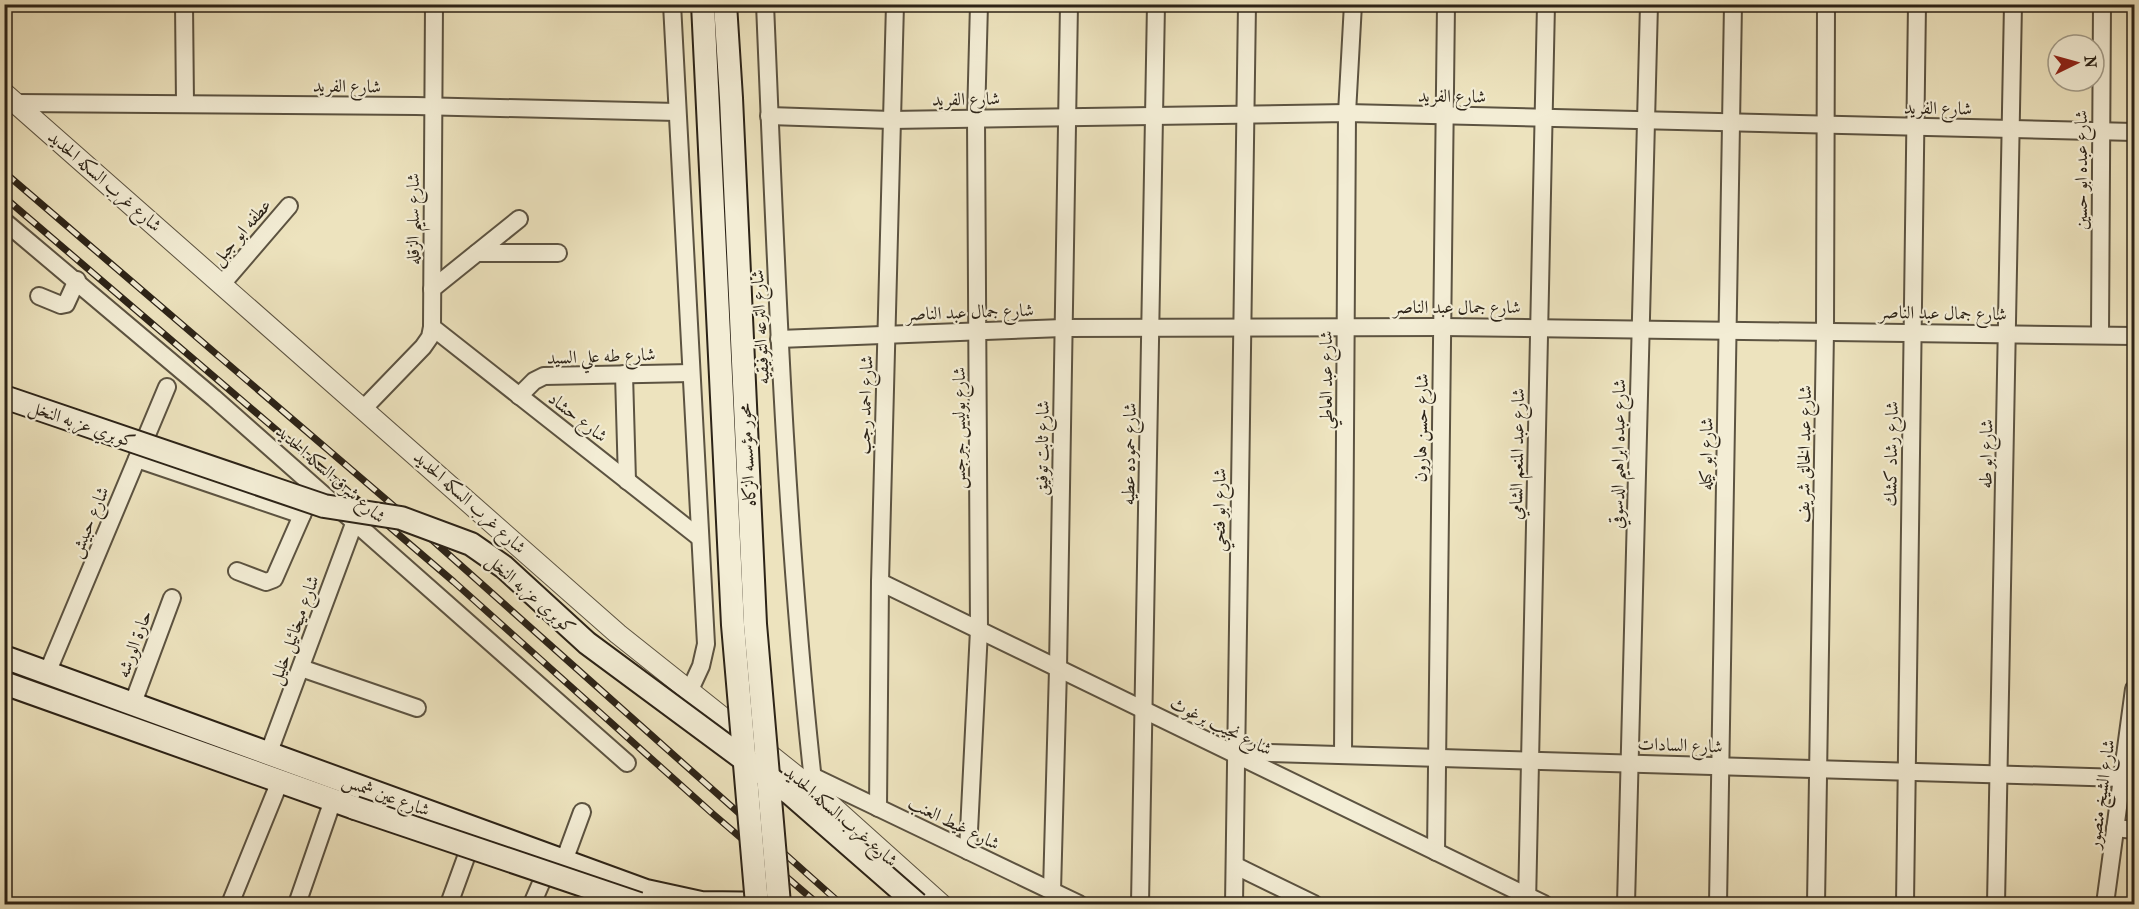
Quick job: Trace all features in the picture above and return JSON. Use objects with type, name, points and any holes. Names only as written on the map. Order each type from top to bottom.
[{"type":"main road","name":"محور مؤسسه الزكاه","points":[[703,4],[733,626],[757,904]]},
{"type":"main road","name":"محور مؤسسه الزكاه","points":[[725,4],[732,110],[755,624],[781,904]]},
{"type":"main road","name":"كوبري عزبه النخل","points":[[4,397],[324,506],[401,518],[471,544],[504,567],[587,643],[790,794],[917,904]]},
{"type":"main road","name":"شارع عين شمس","points":[[4,657],[48,671],[621,882],[673,899],[701,904],[781,904]]},
{"type":"main road","name":"شارع عين شمس","points":[[4,683],[545,874]]},
{"type":"main road","points":[[545,874],[639,904]]},
{"type":"street","points":[[184,4],[185,104]]},
{"type":"street","name":"شارع سليم الزقله","points":[[364,408],[423,347],[430,338],[432,327],[434,4]]},
{"type":"street","points":[[672,4],[706,644],[701,666],[689,692]]},
{"type":"street","name":"شارع الترعه التوفيقيه","points":[[765,4],[779,339],[800,644],[813,783]]},
{"type":"street","name":"شارع احمد رجب","points":[[878,808],[880,582],[895,4]]},
{"type":"street","name":"شارع بوليس جرجس","points":[[968,851],[980,630],[976,119],[979,4]]},
{"type":"street","name":"شارع ثابت توفيق","points":[[1052,891],[1069,4]]},
{"type":"street","name":"شارع حموده عطيه","points":[[1140,904],[1156,4]]},
{"type":"street","name":"شارع ابو فتحي","points":[[1234,904],[1247,4]]},
{"type":"street","name":"شارع عبد العاطي","points":[[1343,755],[1347,113],[1353,4]]},
{"type":"street","name":"شارع حسن هارون","points":[[1437,852],[1446,4]]},
{"type":"street","name":"شارع عبد المنعم الشامي","points":[[1527,901],[1546,4]]},
{"type":"street","name":"شارع عبده ابراهيم الدسوقي","points":[[1626,904],[1649,4]]},
{"type":"street","name":"شارع ابو كيله","points":[[1718,904],[1733,4]]},
{"type":"street","name":"شارع عبد الخالق شريف","points":[[1816,904],[1826,331],[1826,4]]},
{"type":"street","name":"شارع رشاد كشك","points":[[1905,904],[1917,4]]},
{"type":"street","name":"شارع ابو طه","points":[[1996,904],[2013,129],[2013,4]]},
{"type":"street","name":"شارع عبده ابو حسين","points":[[2100,335],[2102,4]]},
{"type":"street","name":"شارع الفريد","points":[[10,98],[185,104],[434,106],[678,112]]},
{"type":"street","name":"شارع غرب السكه الحديد","points":[[10,98],[618,634],[689,692],[813,783],[941,904]]},
{"type":"street","name":"شارع الفريد","points":[[769,116],[891,120],[1347,113],[2134,132]]},
{"type":"street","name":"عطفه ابو جبل","points":[[222,284],[289,206]]},
{"type":"street","points":[[432,289],[519,219]]},
{"type":"street","name":"شارع شرق السكه الحديد","points":[[4,221],[77,280],[315,486],[627,763]]},
{"type":"street","points":[[477,253],[558,253]]},
{"type":"street","points":[[39,296],[61,305],[66,304],[77,280]]},
{"type":"street","name":"شارع حشاد","points":[[432,327],[700,538]]},
{"type":"street","name":"شارع جمال عبد الناصر","points":[[779,339],[1063,328],[1346,327],[1641,328],[2134,336]]},
{"type":"street","name":"شارع طه علي السيد","points":[[519,396],[534,381],[544,376],[691,373]]},
{"type":"street","points":[[624,374],[627,481]]},
{"type":"street","name":"شارع حبيش","points":[[48,671],[167,387]]},
{"type":"street","points":[[137,459],[302,515]]},
{"type":"street","points":[[237,572],[259,581],[266,582],[274,579],[315,486]]},
{"type":"street","name":"شارع ميخائيل خليل","points":[[269,752],[355,521]]},
{"type":"street","name":"شارع نجيب برغوث","points":[[880,582],[1437,852],[1527,901],[1544,904]]},
{"type":"street","name":"حارة الورشه","points":[[133,703],[172,598]]},
{"type":"street","points":[[301,668],[417,708]]},
{"type":"street","name":"شارع الشيخ منصور","points":[[2109,904],[2115,828],[2126,784],[2134,689]]},
{"type":"street","name":"شارع السادات","points":[[1236,753],[1999,774],[2126,784]]},
{"type":"street","points":[[230,904],[280,781]]},
{"type":"street","name":"شارع غيط العنب","points":[[813,783],[878,808],[1079,904]]},
{"type":"street","points":[[297,904],[333,800]]},
{"type":"street","points":[[564,861],[582,812]]},
{"type":"street","points":[[449,904],[477,828]]},
{"type":"street","points":[[2115,828],[2134,830]]},
{"type":"street","points":[[1236,866],[1314,904]]},
{"type":"street","points":[[532,904],[545,874]]},
{"type":"street","points":[[614,904],[621,882]]},
{"type":"railway","points":[[4,172],[403,514],[841,904]]},
{"type":"railway","points":[[4,197],[454,582],[713,814],[818,904]]}]
